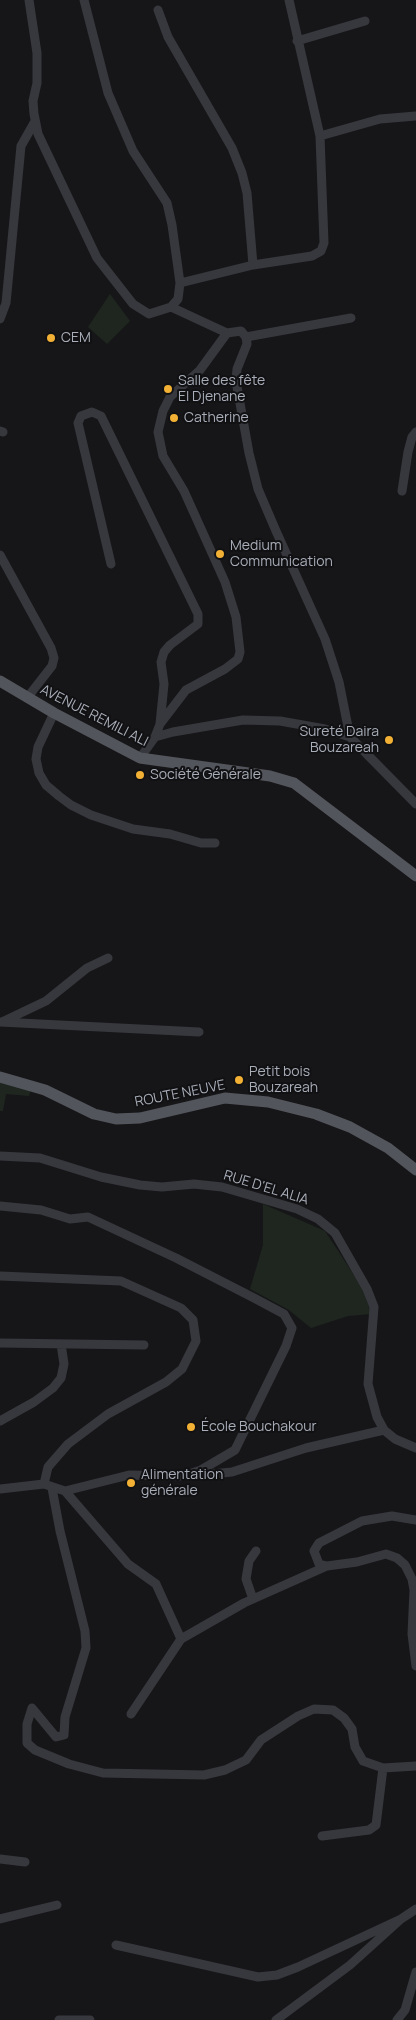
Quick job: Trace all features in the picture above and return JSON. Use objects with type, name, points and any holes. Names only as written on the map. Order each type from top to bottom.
[{"type":"main road","name":"AVENUE REMILI ALI","points":[[0,681],[54,713],[140,758],[270,776],[294,783],[316,797],[416,876]]},
{"type":"main road","name":"ROUTE NEUVE","points":[[0,1077],[45,1090],[94,1114],[116,1119],[140,1118],[225,1098],[268,1102],[316,1114],[350,1127],[388,1148],[416,1170]]},
{"type":"street","points":[[29,0],[38,70],[33,100],[34,123],[48,158],[97,258],[138,307],[149,314],[171,307],[178,299],[180,283],[172,225],[167,203],[134,151],[108,92],[84,0]]},
{"type":"street","points":[[180,283],[253,265],[312,256],[321,251],[324,243],[324,230],[320,136],[289,0]]},
{"type":"street","points":[[158,10],[168,37],[232,148],[242,172],[247,194],[253,265]]},
{"type":"street","points":[[298,41],[365,21]]},
{"type":"street","points":[[320,136],[380,119],[416,116]]},
{"type":"street","points":[[0,319],[6,303],[21,146],[34,123]]},
{"type":"street","points":[[171,307],[227,333],[241,331],[246,337],[247,344],[237,368],[236,381],[249,453],[258,489],[325,639],[339,682],[350,737]]},
{"type":"street","points":[[246,337],[351,318]]},
{"type":"street","points":[[160,724],[186,690],[225,669],[238,659],[240,652],[236,617],[225,582],[184,491],[163,456],[158,432],[162,411],[170,397],[200,370],[227,333]]},
{"type":"street","points":[[111,564],[78,424],[81,416],[92,412],[101,416],[198,614],[198,624],[170,644],[164,652],[161,662],[164,684],[160,724],[155,737],[140,758]]},
{"type":"street","points":[[402,490],[408,452],[412,437],[416,432]]},
{"type":"street","points":[[0,555],[51,648],[54,658],[52,666],[27,698]]},
{"type":"street","points":[[54,713],[38,747],[36,758],[39,773],[46,785],[70,806],[132,828],[170,834],[202,843],[215,843]]},
{"type":"street","points":[[155,737],[243,720],[280,721],[325,729],[350,737],[416,804]]},
{"type":"street","points":[[0,1022],[22,1014],[46,1001],[87,968],[108,958]]},
{"type":"street","points":[[0,1022],[199,1032]]},
{"type":"street","name":"RUE D'EL ALIA","points":[[0,1156],[40,1158],[100,1177],[140,1186],[162,1187],[194,1184],[222,1187],[297,1210],[318,1219],[335,1233],[367,1288],[374,1308],[368,1384],[377,1417],[384,1430]]},
{"type":"street","points":[[0,1206],[41,1210],[70,1219],[88,1217],[176,1258],[284,1314],[292,1328],[286,1346],[235,1450],[201,1470],[183,1476]]},
{"type":"street","points":[[0,1276],[121,1281],[180,1308],[193,1320],[196,1341],[182,1369],[166,1382],[108,1414],[68,1444],[48,1467],[48,1486],[85,1631],[86,1648],[65,1717],[64,1734],[56,1738],[32,1708],[27,1724],[27,1743],[35,1750],[69,1764],[103,1774],[204,1775],[225,1770],[246,1760],[261,1740],[285,1723],[314,1708],[333,1710],[344,1718],[352,1729],[355,1747],[363,1761],[383,1768],[416,1766]]},
{"type":"street","points":[[0,1343],[144,1345]]},
{"type":"street","points":[[0,1421],[34,1402],[53,1388],[61,1378],[64,1364],[61,1344]]},
{"type":"street","points":[[0,1489],[48,1486],[65,1491],[129,1475],[183,1476],[232,1472],[306,1448],[384,1430],[395,1440],[416,1448]]},
{"type":"street","points":[[65,1491],[128,1564],[156,1584],[181,1638]]},
{"type":"street","points":[[327,1566],[319,1564],[314,1551],[319,1543],[338,1532],[362,1521],[392,1516],[416,1520]]},
{"type":"street","points":[[253,1599],[246,1579],[250,1561],[256,1551]]},
{"type":"street","points":[[131,1714],[181,1638],[253,1599],[327,1566],[357,1562],[386,1554],[397,1558],[405,1565],[412,1579],[414,1590],[412,1634],[416,1666]]},
{"type":"street","points":[[322,1836],[370,1830],[376,1825],[383,1768]]},
{"type":"street","points":[[0,1859],[25,1862]]},
{"type":"street","points":[[0,1919],[56,1905]]},
{"type":"street","points":[[116,1945],[258,1977],[277,1975],[298,1968],[401,1919],[416,1909]]},
{"type":"street","points":[[276,2020],[350,1965],[401,1919]]},
{"type":"street","points":[[397,2020],[404,2010],[416,1972]]},
{"type":"street","points":[[59,2020],[90,2020]]},
{"type":"shaded area","points":[[110,294],[130,321],[107,344],[88,327]]},
{"type":"shaded area","points":[[0,1082],[31,1089],[29,1096],[6,1094],[3,1111],[0,1111]]},
{"type":"shaded area","points":[[263,1204],[325,1231],[363,1289],[371,1314],[348,1316],[311,1328],[289,1310],[250,1289],[263,1245]]},
{"type":"place","name":"CEM","points":[[51,338]]},
{"type":"place","name":"Salle des fête El Djenane","points":[[168,389]]},
{"type":"place","name":"Catherine","points":[[174,418]]},
{"type":"place","name":"Medium Communication","points":[[220,554]]},
{"type":"place","name":"Sureté Daira Bouzareah","points":[[389,740]]},
{"type":"place","name":"Société Générale","points":[[140,775]]},
{"type":"place","name":"Petit bois Bouzareah","points":[[239,1080]]},
{"type":"place","name":"École Bouchakour","points":[[191,1427]]},
{"type":"place","name":"Alimentation générale","points":[[131,1483]]}]
